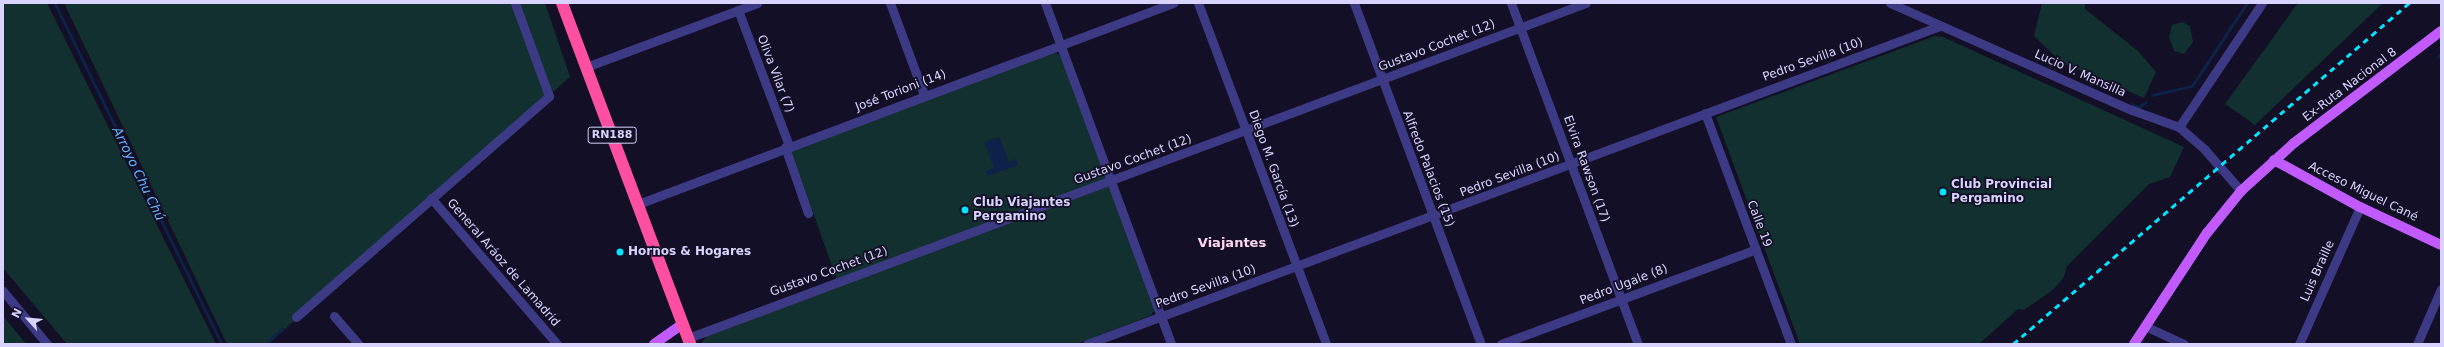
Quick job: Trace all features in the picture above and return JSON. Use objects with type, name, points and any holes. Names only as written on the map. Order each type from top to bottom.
[{"type":"highway","name":"RN188","points":[[562,3],[689,341]]},
{"type":"main road","name":"Ex-Ruta Nacional 8","points":[[2134,344],[2214,224],[2241,191],[2274,160],[2441,31]]},
{"type":"main road","name":"Acceso Miguel Cané","points":[[2274,160],[2360,207],[2441,244]]},
{"type":"main road","points":[[654,344],[683,324]]},
{"type":"street","points":[[296,317],[549,96],[515,3]]},
{"type":"street","points":[[586,67],[757,3]]},
{"type":"street","points":[[890,3],[924,95]]},
{"type":"street","points":[[1045,3],[1171,344]]},
{"type":"street","name":"José Torioni (14)","points":[[638,204],[787,146],[1173,3]]},
{"type":"street","name":"Diego M. García (13)","points":[[1198,3],[1326,344]]},
{"type":"street","name":"Alfredo Palacios (15)","points":[[1354,3],[1481,344]]},
{"type":"street","name":"Elvira Rawson (17)","points":[[1511,3],[1638,344]]},
{"type":"street","name":"Gustavo Cochet (12)","points":[[689,341],[1586,3]]},
{"type":"street","name":"Lucio V. Mansilla","points":[[1890,3],[1940,26],[2179,127],[2205,150],[2241,191]]},
{"type":"street","points":[[2179,127],[2262,3]]},
{"type":"street","name":"Oliva Vilar (7)","points":[[738,10],[787,146],[808,213]]},
{"type":"street","name":"Pedro Sevilla (10)","points":[[1087,344],[1434,217],[1705,113],[1940,26]]},
{"type":"street","name":"Calle 19","points":[[1705,113],[1791,344]]},
{"type":"street","name":"General Aráoz de Lamadrid","points":[[431,198],[557,344]]},
{"type":"street","name":"Luis Braille","points":[[2299,344],[2360,207]]},
{"type":"street","name":"Pedro Ugale (8)","points":[[1501,344],[1621,298],[1756,249]]},
{"type":"street","points":[[2417,344],[2441,289]]},
{"type":"street","points":[[3,291],[47,344]]},
{"type":"street","points":[[334,316],[358,344]]},
{"type":"street","points":[[2145,326],[2184,344]]},
{"type":"green space","points":[[3,3],[47,3],[216,344],[67,344],[3,268]]},
{"type":"green space","points":[[64,3],[545,3],[570,77],[268,344],[227,344]]},
{"type":"green space","points":[[2042,3],[2085,3],[2085,9],[2138,51],[2156,72],[2144,98],[2062,63],[2034,36]]},
{"type":"green space","points":[[2298,3],[2383,3],[2255,125],[2225,104]]},
{"type":"green space","points":[[2182,22],[2190,26],[2193,42],[2184,54],[2174,51],[2169,37],[2172,25]]},
{"type":"green space","name":"Club Provincial Pergamino","points":[[1935,36],[1943,37],[2184,147],[2170,177],[2149,184],[2067,266],[2064,277],[2054,289],[2024,310],[2018,309],[1979,344],[1800,344],[1716,117]]},
{"type":"green space","name":"Club Viajantes Pergamino","points":[[1054,52],[1060,55],[1154,310],[1152,315],[1076,344],[701,344],[707,335],[839,286],[791,150]]},
{"type":"green space","points":[[3,316],[26,344],[3,344]]},
{"type":"water","points":[[999,137],[1009,162],[1016,159],[1018,165],[988,176],[986,171],[994,168],[984,142]]},
{"type":"waterway","name":"Arroyo Chu Chú","points":[[55,3],[222,344]]},
{"type":"waterway","points":[[2152,95],[2192,86],[2247,3]]},
{"type":"waterway","points":[[2438,57],[2441,54]]},
{"type":"waterway","points":[[2132,104],[2138,107],[2146,102]]},
{"type":"waterway","points":[[266,344],[282,329]]},
{"type":"railway","points":[[2013,344],[2409,3]]},
{"type":"place","name":"Club Provincial Pergamino","points":[[1943,192]]},
{"type":"place","name":"Club Viajantes Pergamino","points":[[965,210]]},
{"type":"place","name":"Hornos & Hogares","points":[[620,252]]},
{"type":"district","name":"Viajantes","points":[[1232,243]]}]
